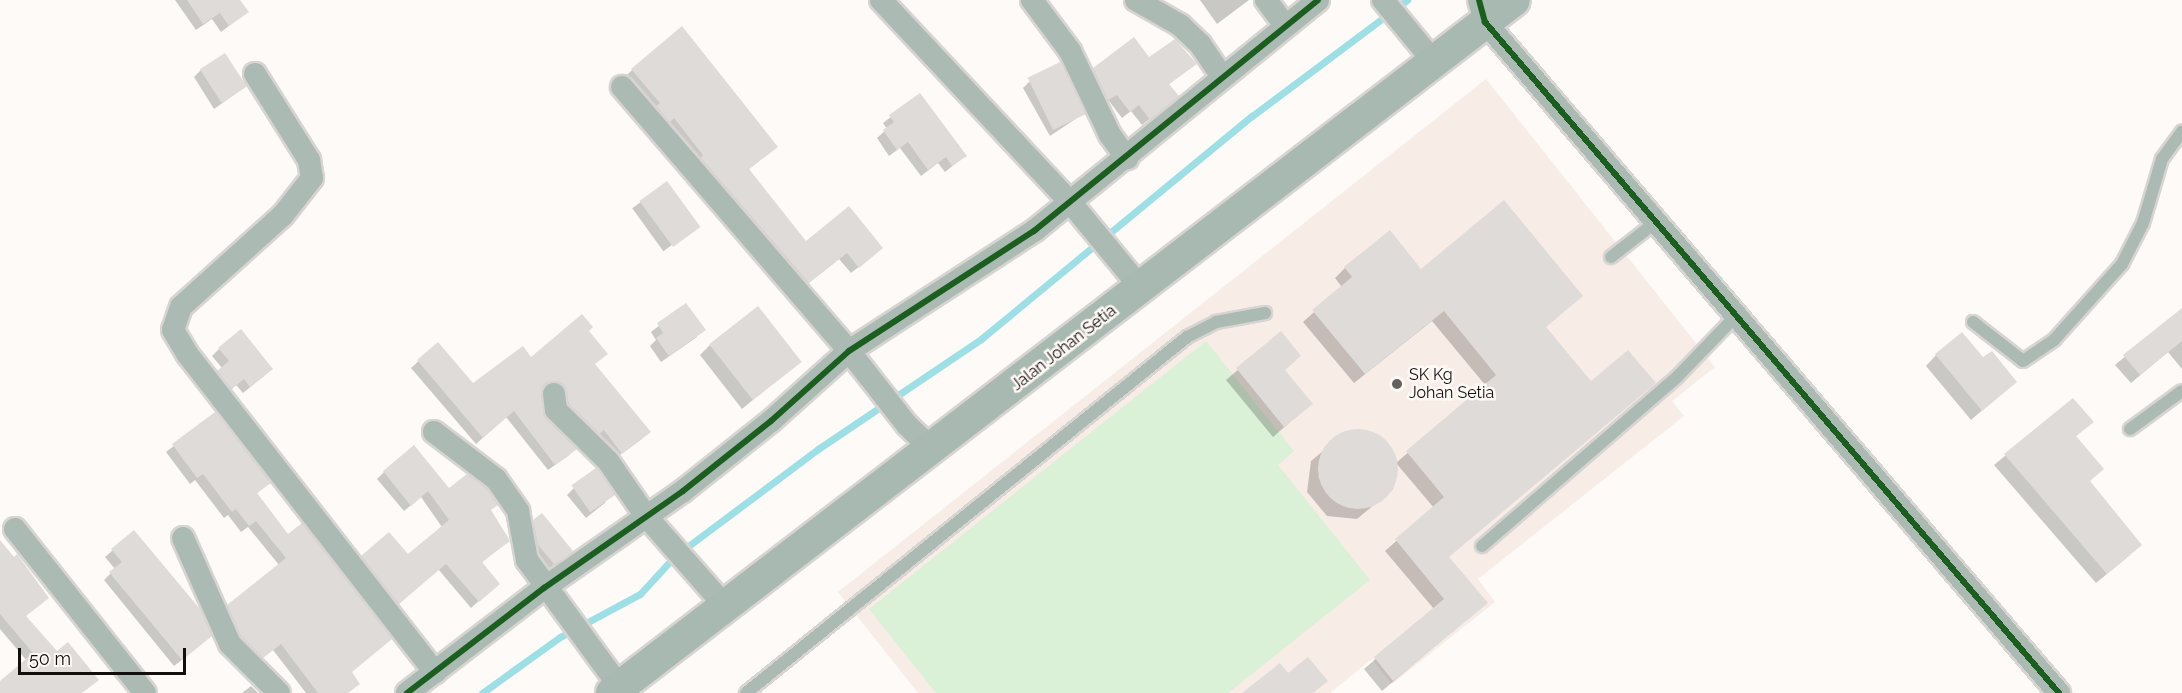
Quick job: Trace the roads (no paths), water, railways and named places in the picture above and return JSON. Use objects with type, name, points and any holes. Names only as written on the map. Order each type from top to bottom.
[{"type":"main road","name":"Jalan Johan Setia","points":[[611,681],[726,607],[933,450],[1132,277],[1434,62],[1482,11],[1514,0]]},
{"type":"street","points":[[881,0],[1075,208],[1132,277]]},
{"type":"street","points":[[1032,0],[1070,51],[1110,135],[1127,158]]},
{"type":"street","points":[[1136,0],[1180,25],[1200,44],[1221,75]]},
{"type":"street","points":[[1266,0],[1285,26]]},
{"type":"street","points":[[414,691],[435,672],[650,519],[853,358],[969,276],[1075,208],[1127,158],[1221,75],[1318,0]]},
{"type":"street","points":[[1383,0],[1434,62]]},
{"type":"street","points":[[1482,11],[1656,222],[2059,693]]},
{"type":"street","points":[[255,74],[309,160],[312,178],[283,215],[181,307],[173,330],[188,355],[435,672]]},
{"type":"street","points":[[622,87],[853,358],[907,425],[933,450]]},
{"type":"street","points":[[554,393],[556,410],[608,461],[650,519],[726,607]]},
{"type":"street","points":[[434,432],[496,479],[518,511],[527,560],[611,681]]},
{"type":"street","points":[[15,529],[145,693]]},
{"type":"street","points":[[183,538],[230,644],[279,693]]},
{"type":"lane","points":[[1973,322],[2023,361],[2054,339],[2122,264],[2144,223],[2162,159],[2182,131]]},
{"type":"lane","points":[[1611,257],[1656,222]]},
{"type":"lane","points":[[746,693],[1187,337],[1216,322],[1265,313]]},
{"type":"lane","points":[[1482,546],[1677,377],[1736,316]]},
{"type":"lane","points":[[2130,429],[2182,391]]},
{"type":"waterway","points":[[482,693],[560,637],[640,594],[675,556],[818,449],[981,339],[1252,116],[1407,0]]},
{"type":"place","name":"SK Kg Johan Setia","points":[[1397,384]]}]
